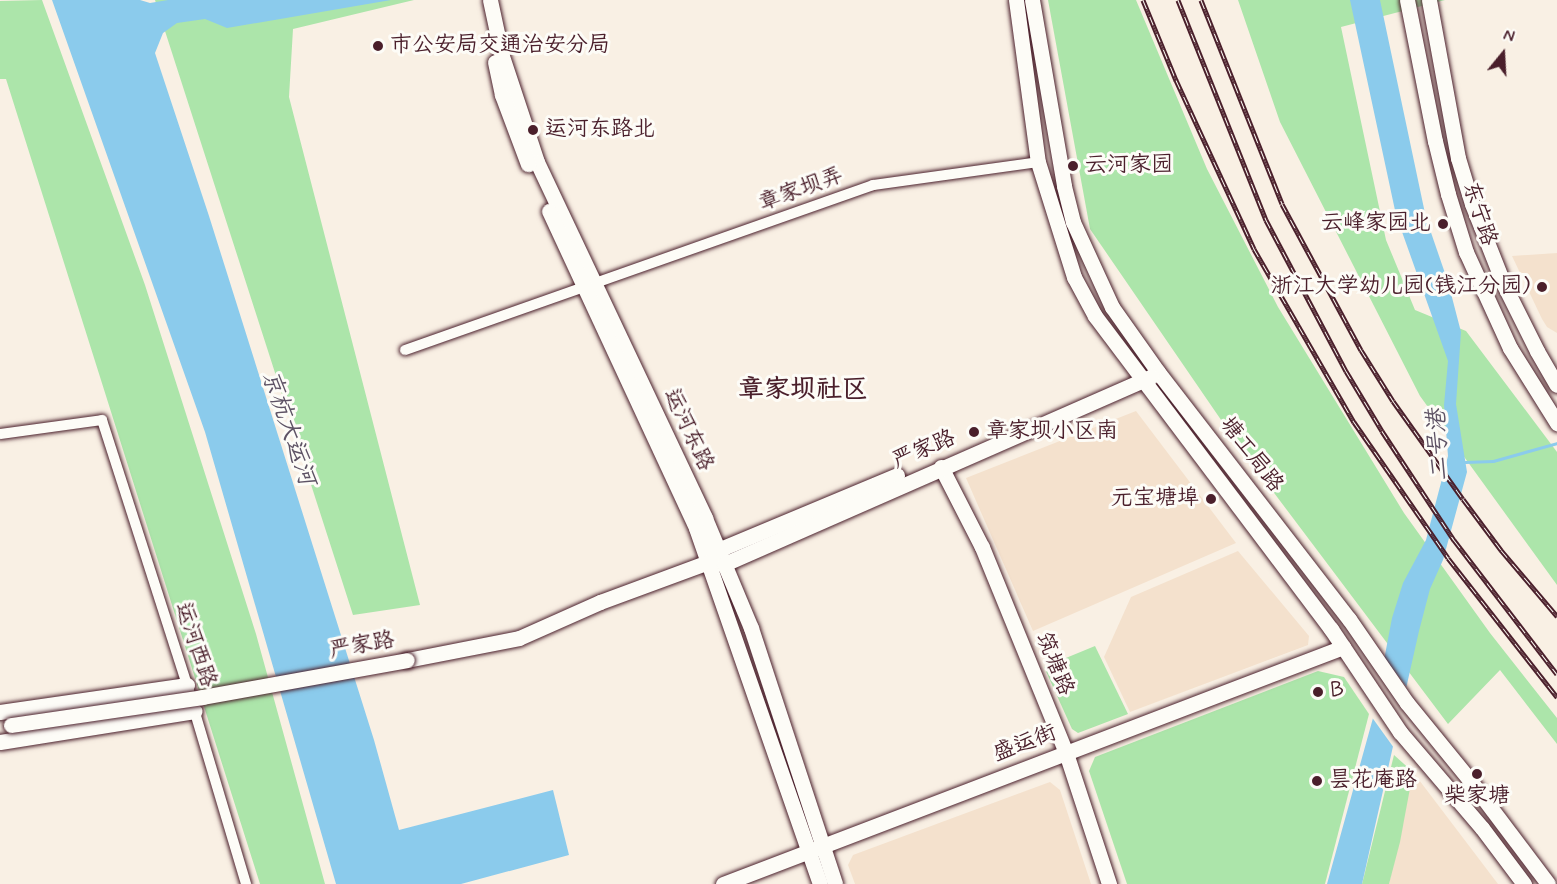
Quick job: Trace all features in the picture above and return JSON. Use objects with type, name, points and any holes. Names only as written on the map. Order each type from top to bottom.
[{"type":"main road","name":"运河东路","points":[[483,0],[502,95],[519,145],[591,286],[721,557],[751,628],[815,849],[820,884]]},
{"type":"main road","name":"运河东路","points":[[490,0],[502,56],[537,162],[696,528],[815,849],[835,884]]},
{"type":"main road","name":"塘工局路","points":[[1016,0],[1038,162],[1074,277],[1095,316],[1343,647],[1400,732],[1482,828],[1524,884]]},
{"type":"main road","name":"塘工局路","points":[[1032,0],[1055,147],[1074,222],[1112,307],[1155,369],[1347,616],[1407,703],[1469,779],[1548,884]]},
{"type":"main road","name":"东宁路","points":[[1407,0],[1435,141],[1466,252],[1510,348],[1556,422]]},
{"type":"main road","name":"东宁路","points":[[1430,0],[1458,158],[1470,198],[1504,285],[1557,385]]},
{"type":"main road","name":"严家路","points":[[4,726],[202,697],[519,638],[600,602],[721,557],[941,466],[1155,369]]},
{"type":"main road","name":"严家路","points":[[721,557],[1037,417],[1140,376]]},
{"type":"main road","name":"筑塘路","points":[[941,466],[982,547],[1066,753],[1109,884]]},
{"type":"main road","name":"盛运街","points":[[723,884],[1343,647]]},
{"type":"main road","points":[[0,712],[187,685]]},
{"type":"main road","points":[[0,742],[195,711]]},
{"type":"street","name":"章家坝弄","points":[[405,350],[873,185],[1038,162]]},
{"type":"street","name":"运河西路","points":[[0,434],[102,420],[187,685],[246,884]]},
{"type":"shaded area","name":"浙江大学幼儿园(钱江分园)","points":[[1557,253],[1557,333],[1547,327],[1542,319],[1512,256]]},
{"type":"shaded area","points":[[1136,411],[1236,543],[1033,631],[966,478]]},
{"type":"shaded area","points":[[1238,551],[1309,636],[1308,645],[1130,712],[1104,657],[1131,597]]},
{"type":"shaded area","points":[[1413,772],[1498,884],[1389,884]]},
{"type":"shaded area","points":[[1050,782],[1060,790],[1091,884],[855,884],[848,865],[853,855]]},
{"type":"green space","points":[[42,0],[145,285],[256,634],[325,884],[260,884],[6,79],[0,79],[0,1]]},
{"type":"green space","points":[[155,0],[414,0],[293,29],[289,97],[420,605],[353,615]]},
{"type":"green space","points":[[1048,0],[1136,0],[1207,169],[1278,307],[1404,513],[1490,633],[1557,718],[1557,744],[1500,670],[1448,724],[1241,449],[1090,229]]},
{"type":"green space","points":[[1238,0],[1445,0],[1341,27],[1386,240],[1415,310],[1466,331],[1557,452],[1557,585],[1420,396],[1280,122]]},
{"type":"green space","points":[[1095,646],[1128,714],[1078,733],[1072,729],[1044,667]]},
{"type":"green space","points":[[1318,671],[1344,677],[1369,714],[1325,884],[1127,884],[1089,771],[1095,757]]},
{"type":"green space","points":[[1394,755],[1413,772],[1400,842],[1389,884],[1362,884]]},
{"type":"water","points":[[52,0],[140,0],[150,3],[168,0],[391,0],[227,28],[205,19],[177,23],[163,33],[155,53],[209,216],[374,740],[399,830],[553,790],[569,855],[461,884],[336,884],[205,432]]},
{"type":"water","points":[[1350,0],[1380,0],[1426,218],[1448,282],[1461,332],[1456,404],[1467,472],[1443,560],[1430,589],[1419,631],[1362,884],[1327,884],[1373,718],[1392,618],[1403,583],[1426,540],[1448,456],[1444,405],[1448,361],[1396,215]]},
{"type":"pier","points":[[1382,655],[1409,690],[1394,748],[1371,716]]},
{"type":"waterway","name":"二号港","points":[[1465,462],[1493,461],[1557,443]]},
{"type":"railway","points":[[1143,0],[1176,80],[1254,249],[1354,422],[1448,558],[1557,697]]},
{"type":"railway","points":[[1178,0],[1266,220],[1346,371],[1382,431],[1454,540],[1557,674]]},
{"type":"railway","points":[[1201,0],[1282,204],[1361,350],[1393,401],[1463,499],[1501,550],[1557,616]]},
{"type":"place","name":"市公安局交通治安分局","points":[[378,46]]},
{"type":"place","name":"运河东路北","points":[[533,130]]},
{"type":"place","name":"云河家园","points":[[1073,166]]},
{"type":"place","name":"云峰家园北","points":[[1443,224]]},
{"type":"place","name":"浙江大学幼儿园(钱江分园)","points":[[1542,287]]},
{"type":"place","name":"章家坝小区南","points":[[974,432]]},
{"type":"place","name":"元宝塘埠","points":[[1211,499]]},
{"type":"place","name":"B","points":[[1318,692]]},
{"type":"place","name":"柴家塘","points":[[1477,774]]},
{"type":"place","name":"昙花庵路","points":[[1317,781]]},
{"type":"district","name":"章家坝社区","points":[[803,391]]},
{"type":"water label","name":"京杭大运河","points":[[288,428]]}]
